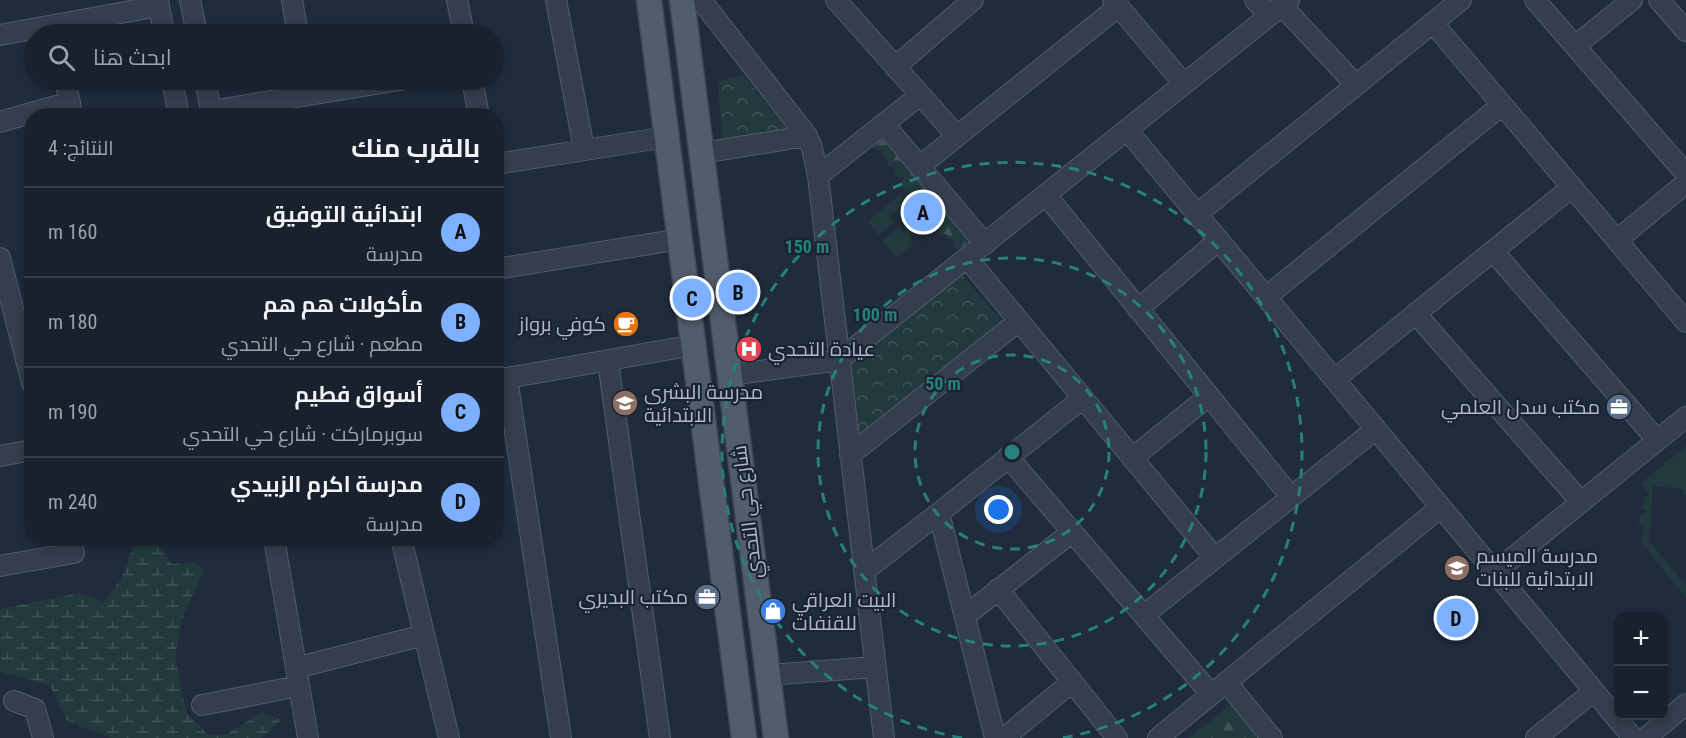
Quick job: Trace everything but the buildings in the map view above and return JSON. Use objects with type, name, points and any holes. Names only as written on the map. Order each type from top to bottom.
[{"type":"main road","name":"شارع حي التحدي","points":[[650,0],[744,738]]},
{"type":"main road","name":"شارع حي التحدي","points":[[682,0],[776,738]]},
{"type":"main road","points":[[684,269],[694,278],[703,279],[711,274],[715,262]]},
{"type":"main road","points":[[690,316],[693,303],[705,296],[714,298],[722,309]]},
{"type":"main road","points":[[711,476],[722,484],[732,483],[739,477],[742,468]]},
{"type":"main road","points":[[717,538],[721,530],[733,525],[745,530],[749,537]]},
{"type":"street","points":[[190,0],[194,24]]},
{"type":"street","points":[[292,0],[296,24]]},
{"type":"street","points":[[457,0],[462,24]]},
{"type":"street","points":[[556,0],[584,149]]},
{"type":"street","points":[[701,0],[807,136],[813,147],[884,738]]},
{"type":"street","points":[[836,0],[957,136]]},
{"type":"street","points":[[1255,0],[1280,7],[1356,85]]},
{"type":"street","points":[[1197,214],[1461,0]]},
{"type":"street","points":[[1535,0],[1686,174]]},
{"type":"street","points":[[1575,46],[1632,0]]},
{"type":"street","points":[[1659,0],[1686,31]]},
{"type":"street","points":[[895,67],[967,2]]},
{"type":"street","points":[[78,24],[158,3],[162,24]]},
{"type":"street","points":[[920,166],[1116,3],[1184,84]]},
{"type":"street","points":[[730,375],[839,360],[1280,7]]},
{"type":"street","points":[[1433,23],[1686,322]]},
{"type":"street","points":[[0,34],[24,32]]},
{"type":"street","points":[[67,90],[71,108]]},
{"type":"street","points":[[174,90],[177,108]]},
{"type":"street","points":[[207,90],[210,108]]},
{"type":"street","points":[[229,108],[296,90]]},
{"type":"street","points":[[474,90],[477,108]]},
{"type":"street","points":[[818,176],[920,95]]},
{"type":"street","points":[[1266,297],[1502,105]]},
{"type":"street","points":[[0,122],[24,118]]},
{"type":"street","points":[[884,124],[985,244]]},
{"type":"street","points":[[1127,130],[1633,738]]},
{"type":"street","points":[[702,153],[807,136]]},
{"type":"street","points":[[504,163],[667,137]]},
{"type":"street","points":[[1617,240],[1686,183]]},
{"type":"street","points":[[1335,379],[1572,187]]},
{"type":"street","points":[[1046,195],[1291,497]]},
{"type":"street","points":[[504,268],[680,238]]},
{"type":"street","points":[[1138,309],[1219,240]]},
{"type":"street","points":[[1493,251],[1657,441]]},
{"type":"street","points":[[0,258],[24,352]]},
{"type":"street","points":[[967,258],[1215,558]]},
{"type":"street","points":[[1416,314],[1581,502]]},
{"type":"street","points":[[850,455],[1019,321]]},
{"type":"street","points":[[504,379],[694,345]]},
{"type":"street","points":[[608,360],[660,738]]},
{"type":"street","points":[[504,391],[561,738]]},
{"type":"street","points":[[1132,458],[1209,396]]},
{"type":"street","points":[[864,571],[1083,398]]},
{"type":"street","points":[[1495,572],[1686,417]]},
{"type":"street","points":[[1143,615],[1376,429]]},
{"type":"street","points":[[0,456],[24,452]]},
{"type":"street","points":[[1008,457],[1143,615],[1272,738]]},
{"type":"street","points":[[1158,738],[1441,507]]},
{"type":"street","points":[[939,513],[994,738]]},
{"type":"street","points":[[965,616],[1072,532]]},
{"type":"street","points":[[0,566],[75,553],[73,546]]},
{"type":"street","points":[[275,546],[308,738]]},
{"type":"street","points":[[403,546],[448,738]]},
{"type":"street","points":[[998,590],[1117,738]]},
{"type":"street","points":[[202,705],[298,677],[424,635]]},
{"type":"street","points":[[768,675],[875,667]]},
{"type":"street","points":[[1004,738],[1072,682]]},
{"type":"street","points":[[1536,738],[1594,691]]},
{"type":"street","points":[[14,701],[35,709],[44,738]]},
{"type":"street","points":[[1646,738],[1686,704]]},
{"type":"green space","points":[[743,75],[787,129],[722,139],[718,82]]},
{"type":"green space","points":[[882,139],[928,193],[916,203],[902,186],[903,177],[894,173],[895,166],[888,167],[887,159],[882,156],[881,150],[876,151],[871,147]]},
{"type":"green space","points":[[899,195],[906,203],[889,216],[894,223],[879,235],[868,221]]},
{"type":"green space","points":[[937,203],[969,242],[960,248],[956,249],[953,246],[954,240],[947,238],[947,234],[939,235],[941,218],[933,208]]},
{"type":"green space","points":[[919,220],[925,227],[909,238],[914,245],[896,257],[882,241],[899,227],[903,233]]},
{"type":"green space","points":[[961,274],[1003,322],[856,438],[848,366]]},
{"type":"green space","points":[[1686,446],[1686,494],[1683,494],[1683,489],[1653,486],[1649,541],[1686,585],[1686,598],[1641,542],[1644,525],[1637,524],[1641,520],[1638,516],[1645,514],[1647,510],[1642,509],[1645,497],[1649,494],[1641,483]]},
{"type":"green space","points":[[133,546],[158,546],[172,564],[195,563],[204,570],[182,619],[175,657],[186,712],[208,735],[227,734],[262,712],[281,720],[262,738],[111,738],[66,720],[50,685],[0,672],[0,609],[79,593],[104,602],[121,579]]},
{"type":"green space","points":[[1233,703],[1261,738],[1189,738]]},
{"type":"place","name":"ابتدائية التوفيق","points":[[923,212]]},
{"type":"place","name":"مأكولات هم هم","points":[[738,292]]},
{"type":"place","name":"أسواق فطيم","points":[[692,298]]},
{"type":"place","name":"كوفي برواز","points":[[626,324]]},
{"type":"place","name":"عيادة التحدي","points":[[749,349]]},
{"type":"place","name":"مدرسة البشرى الابتدائية","points":[[625,403]]},
{"type":"place","name":"مكتب سدل العلمي","points":[[1619,407]]},
{"type":"place","name":"مدرسة الميسم الابتدائية للبنات","points":[[1457,568]]},
{"type":"place","name":"مكتب البديري","points":[[707,597]]},
{"type":"place","name":"البيت العراقي للقنفات","points":[[773,611]]},
{"type":"place","name":"مدرسة اكرم الزبيدي","points":[[1456,618]]}]
